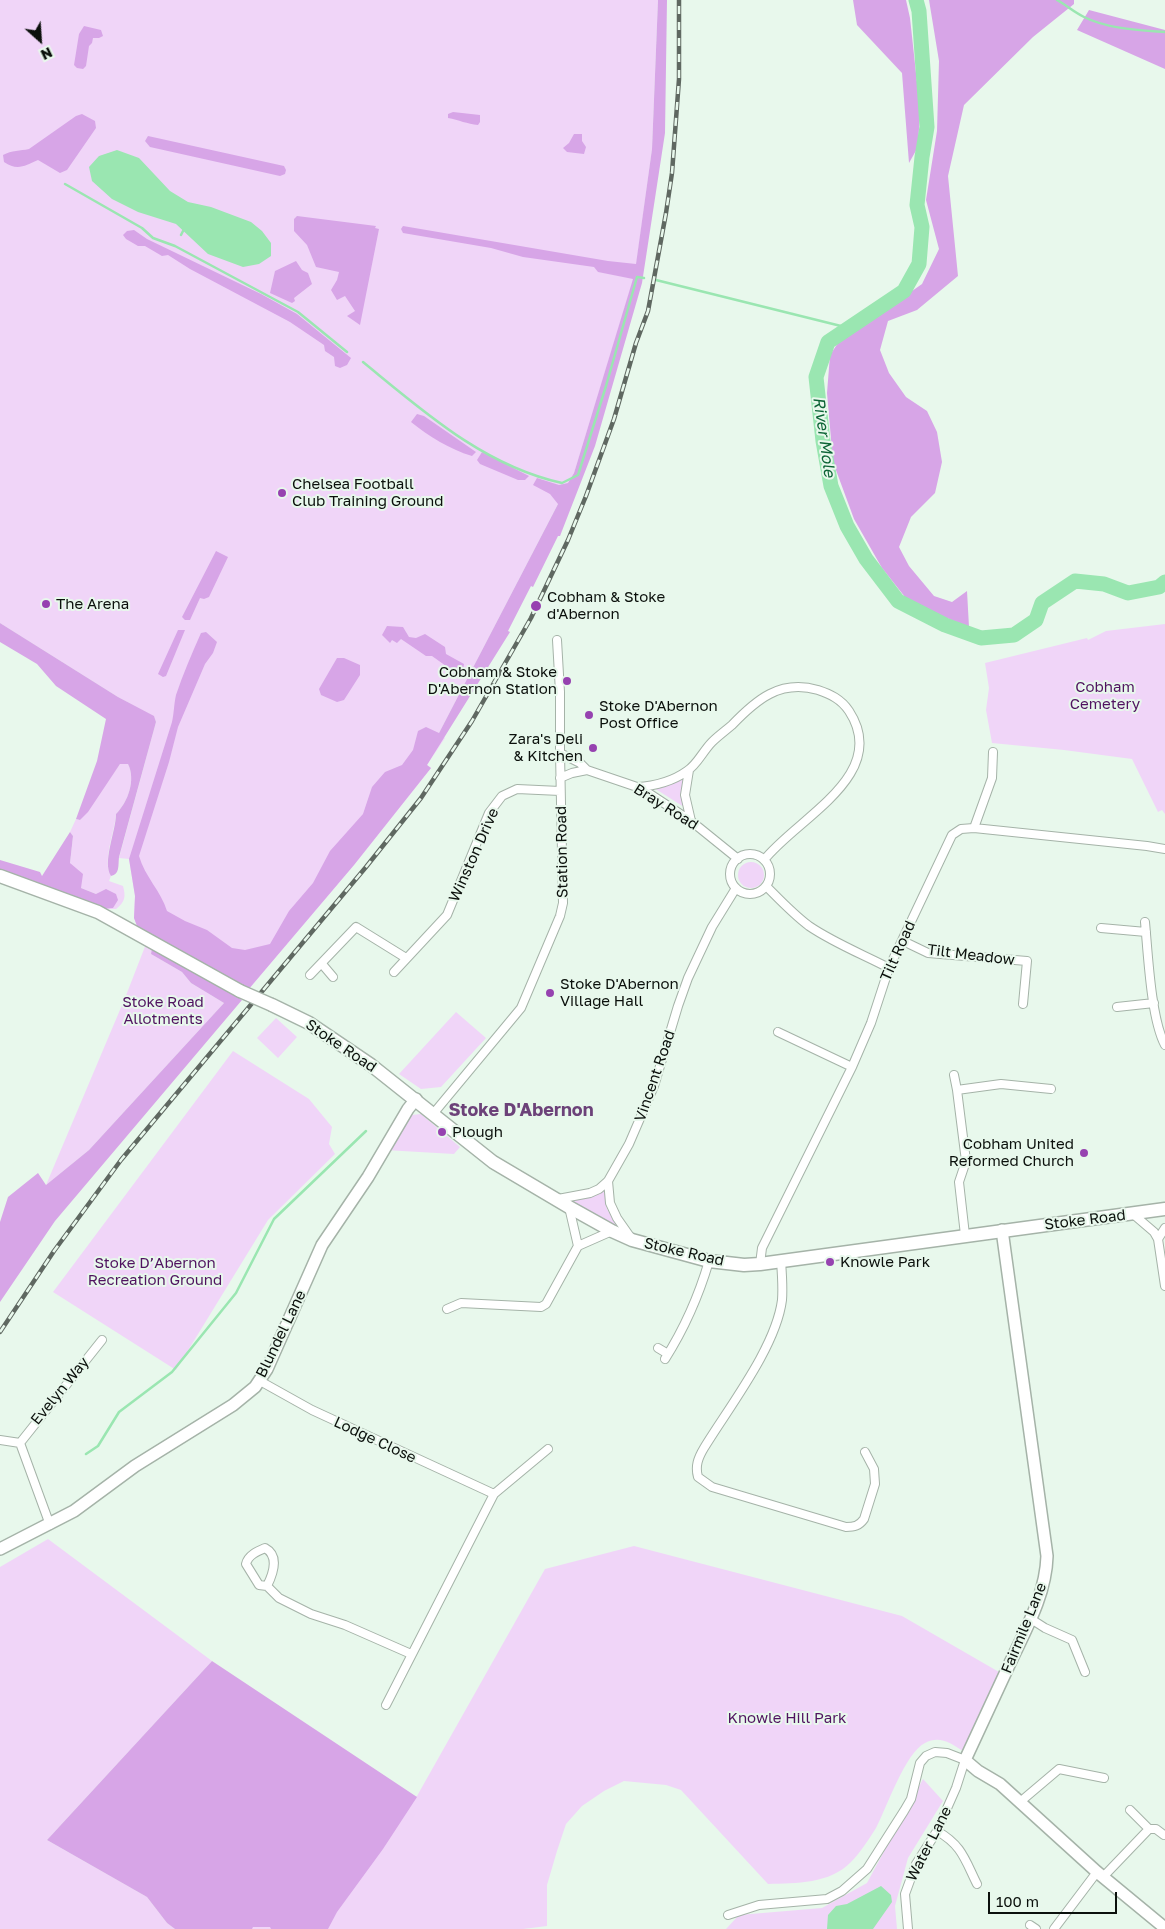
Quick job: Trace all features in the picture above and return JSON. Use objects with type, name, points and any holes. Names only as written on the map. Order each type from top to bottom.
[{"type":"main road","name":"Stoke Road","points":[[0,876],[98,912],[240,991],[309,1023],[371,1065],[493,1162],[569,1208],[632,1240],[709,1261],[744,1265],[1165,1209]]},
{"type":"street","name":"Station Road","points":[[433,1114],[521,1008],[560,916],[563,903],[560,692],[557,640]]},
{"type":"street","points":[[637,787],[661,783],[689,770],[712,742],[752,704],[767,694],[797,687],[812,689],[839,699],[848,710],[860,736],[860,750],[849,776],[840,788],[805,821],[776,844],[764,860]]},
{"type":"street","points":[[974,828],[992,778],[993,752]]},
{"type":"street","name":"Bray Road","points":[[560,753],[580,763],[587,770],[637,787],[691,821],[738,859]]},
{"type":"street","points":[[560,778],[579,770],[587,770]]},
{"type":"street","points":[[689,770],[685,795],[691,821]]},
{"type":"street","name":"Winston Drive","points":[[394,972],[447,915],[489,813],[502,796],[517,789],[560,790]]},
{"type":"street","name":"Tilt Road","points":[[760,1264],[762,1248],[852,1067],[871,1023],[890,968],[949,840],[956,831],[974,828],[1147,846],[1165,850]]},
{"type":"street","points":[[754,855],[764,860],[770,870],[769,881],[757,893],[751,894],[741,891],[732,883],[731,870],[738,859],[743,856],[754,855]]},
{"type":"street","points":[[766,886],[809,926],[890,968]]},
{"type":"street","name":"Vincent Road","points":[[556,1200],[590,1194],[608,1181],[629,1144],[654,1086],[688,978],[712,927],[736,888]]},
{"type":"street","points":[[1145,922],[1154,1003],[1160,1036],[1165,1045]]},
{"type":"street","points":[[310,976],[356,927],[406,958]]},
{"type":"street","points":[[1101,928],[1146,932]]},
{"type":"street","name":"Tilt Meadow","points":[[903,941],[928,953],[1026,961],[1023,1004]]},
{"type":"street","points":[[322,964],[334,977]]},
{"type":"street","points":[[1117,1007],[1154,1003]]},
{"type":"street","points":[[778,1032],[852,1067]]},
{"type":"street","points":[[954,1075],[966,1161],[959,1182],[965,1235]]},
{"type":"street","points":[[957,1090],[1001,1084],[1051,1089]]},
{"type":"street","name":"Blundel Lane","points":[[0,1549],[74,1511],[135,1466],[248,1394],[260,1381],[267,1369],[322,1245],[368,1177],[408,1109],[416,1099]]},
{"type":"street","points":[[608,1181],[610,1203],[617,1218],[632,1240]]},
{"type":"street","points":[[569,1208],[578,1246]]},
{"type":"street","points":[[1134,1214],[1158,1239],[1165,1286]]},
{"type":"street","points":[[1158,1239],[1165,1228]]},
{"type":"street","name":"Fairmile Lane","points":[[966,1760],[1031,1619],[1041,1593],[1047,1556],[1002,1230]]},
{"type":"street","points":[[446,1309],[461,1303],[541,1306],[546,1304],[578,1246],[612,1231]]},
{"type":"street","points":[[658,1348],[666,1356],[699,1293],[709,1261]]},
{"type":"street","points":[[780,1261],[782,1302],[774,1331],[763,1353],[704,1448],[696,1467],[698,1477],[712,1487],[846,1527],[852,1527],[860,1523],[866,1514],[875,1484],[874,1469],[865,1452]]},
{"type":"street","name":"Evelyn Way","points":[[20,1444],[102,1340]]},
{"type":"street","name":"Lodge Close","points":[[260,1381],[312,1410],[494,1494]]},
{"type":"street","points":[[0,1440],[20,1444],[50,1525]]},
{"type":"street","points":[[386,1706],[494,1494],[548,1449]]},
{"type":"street","points":[[267,1586],[272,1577],[274,1557],[265,1548],[247,1559],[246,1564],[259,1585],[267,1586],[279,1598],[310,1614],[345,1625],[411,1654]]},
{"type":"street","points":[[1031,1619],[1045,1628],[1072,1640],[1085,1672]]},
{"type":"street","points":[[728,1916],[759,1905],[827,1899],[842,1891],[866,1870],[911,1799],[920,1763],[926,1756],[936,1752],[947,1753],[966,1760],[978,1771],[1000,1784],[1100,1875],[1165,1928]]},
{"type":"street","name":"Water Lane","points":[[908,1929],[905,1894],[916,1864],[937,1832],[966,1760]]},
{"type":"street","points":[[1020,1802],[1060,1769],[1104,1778]]},
{"type":"street","points":[[1130,1810],[1149,1829]]},
{"type":"street","points":[[1054,1929],[1100,1875],[1149,1829],[1156,1829],[1164,1835]]},
{"type":"street","points":[[937,1832],[950,1839],[958,1847],[977,1884]]},
{"type":"green space","name":"Chelsea Football Club Training Ground","points":[[0,0],[658,0],[652,149],[635,274],[574,473],[439,733],[445,738],[427,765],[431,768],[354,865],[248,990],[137,926],[134,918],[135,896],[129,859],[119,858],[156,722],[154,717],[118,697],[0,623]]},
{"type":"green space","name":"Cobham Cemetery","points":[[1165,624],[1165,814],[1162,810],[1158,812],[1132,759],[992,743],[986,710],[989,688],[985,663],[1087,638],[1088,640],[1106,631]]},
{"type":"green space","points":[[120,764],[128,764],[131,784],[124,803],[116,814],[108,862],[111,876],[109,881],[123,886],[124,896],[123,902],[116,909],[100,909],[96,894],[81,888],[70,863],[73,836],[70,832],[76,819],[80,820]]},
{"type":"green space","points":[[684,777],[682,790],[684,807],[654,788]]},
{"type":"green space","points":[[751,862],[760,866],[764,875],[760,884],[751,888],[742,884],[738,875],[742,866]]},
{"type":"green space","name":"Stoke Road Allotments","points":[[146,944],[152,948],[151,954],[182,972],[191,983],[224,1003],[89,1150],[46,1185],[125,998]]},
{"type":"green space","points":[[456,1012],[486,1038],[441,1087],[421,1089],[399,1074]]},
{"type":"green space","points":[[276,1018],[297,1037],[278,1058],[257,1038]]},
{"type":"green space","name":"Stoke D’Abernon Recreation Ground","points":[[233,1051],[309,1099],[332,1127],[329,1144],[335,1154],[268,1220],[176,1370],[53,1292]]},
{"type":"green space","points":[[410,1114],[421,1114],[460,1147],[454,1154],[385,1150]]},
{"type":"green space","points":[[604,1188],[607,1209],[620,1228],[567,1201],[586,1198]]},
{"type":"green space","points":[[48,1539],[212,1661],[47,1840],[147,1897],[167,1923],[175,1929],[0,1929],[0,1567]]},
{"type":"green space","name":"Knowle Hill Park","points":[[634,1546],[902,1616],[999,1672],[963,1751],[940,1740],[925,1743],[918,1749],[910,1758],[897,1781],[876,1828],[858,1854],[843,1869],[833,1875],[812,1881],[768,1884],[681,1790],[666,1785],[624,1781],[604,1791],[582,1806],[566,1824],[547,1885],[547,1926],[523,1929],[194,1929],[417,1796],[545,1569]]},
{"type":"green space","points":[[923,1779],[943,1801],[908,1858],[895,1906],[897,1929],[726,1929],[739,1915],[822,1908],[867,1883]]},
{"type":"shaded area","points":[[658,0],[667,0],[665,133],[642,283],[595,446],[560,536],[558,536],[533,587],[531,586],[508,631],[510,632],[427,765],[431,768],[354,865],[248,990],[137,926],[134,918],[135,896],[129,859],[172,722],[176,695],[188,664],[201,633],[206,632],[217,642],[213,653],[205,664],[178,727],[169,762],[139,856],[167,911],[207,930],[232,948],[245,950],[270,944],[289,911],[313,883],[330,851],[363,814],[372,787],[385,772],[402,765],[413,750],[418,731],[426,727],[439,733],[558,504],[550,494],[533,485],[537,478],[559,485],[568,483],[574,473],[633,279],[598,272],[594,267],[523,257],[491,248],[403,233],[401,229],[403,226],[608,261],[636,264],[652,149]]},
{"type":"shaded area","points":[[853,0],[906,0],[910,18],[920,110],[918,147],[909,163],[902,73],[857,25]]},
{"type":"shaded area","points":[[929,0],[1074,0],[1074,4],[1033,37],[964,105],[948,176],[958,276],[917,310],[888,321],[880,350],[889,373],[906,397],[927,411],[937,432],[942,462],[935,493],[911,517],[899,547],[909,566],[934,596],[952,602],[967,591],[969,627],[944,617],[905,597],[882,568],[854,519],[833,462],[827,393],[830,355],[838,343],[922,284],[939,249],[926,200],[937,131],[939,61]]},
{"type":"shaded area","points":[[1089,10],[1165,30],[1165,69],[1077,30]]},
{"type":"shaded area","points":[[84,26],[101,30],[103,36],[93,38],[89,46],[86,66],[83,69],[77,68],[74,65],[79,34]]},
{"type":"shaded area","points":[[453,112],[480,115],[480,122],[478,125],[470,124],[448,118],[448,114]]},
{"type":"shaded area","points":[[82,114],[95,121],[96,128],[67,170],[60,173],[38,160],[25,166],[17,167],[4,162],[3,155],[6,153],[29,149],[76,116]]},
{"type":"shaded area","points":[[574,134],[582,134],[582,141],[586,147],[584,154],[567,152],[563,148],[569,143]]},
{"type":"shaded area","points":[[148,136],[284,166],[285,174],[280,176],[150,147],[145,141]]},
{"type":"shaded area","points":[[117,150],[139,158],[170,191],[188,202],[211,207],[251,222],[262,231],[271,243],[271,256],[259,264],[243,267],[208,254],[176,224],[138,212],[112,199],[92,181],[89,167],[99,156]]},
{"type":"shaded area","points":[[297,216],[376,226],[375,228],[379,229],[360,325],[347,316],[355,311],[345,296],[337,300],[331,290],[339,272],[316,267],[307,245],[294,231],[294,219]]},
{"type":"shaded area","points":[[134,230],[147,239],[261,294],[297,314],[351,358],[347,365],[340,368],[335,366],[334,357],[325,351],[324,345],[290,322],[190,269],[168,255],[162,256],[145,246],[138,246],[123,235],[127,231]]},
{"type":"shaded area","points":[[296,261],[302,270],[308,273],[312,284],[294,298],[295,301],[292,303],[270,293],[275,271]]},
{"type":"shaded area","points":[[417,414],[424,416],[476,452],[472,456],[455,450],[433,438],[411,422]]},
{"type":"shaded area","points":[[482,452],[529,476],[525,480],[518,480],[480,464],[477,460]]},
{"type":"shaded area","points":[[216,551],[228,557],[209,597],[200,598],[190,620],[185,620],[182,617]]},
{"type":"shaded area","points":[[0,623],[118,697],[154,716],[156,722],[119,857],[118,869],[114,875],[111,876],[109,870],[109,855],[116,814],[130,790],[131,777],[128,764],[120,764],[88,812],[80,820],[76,819],[97,761],[106,719],[56,686],[37,664],[0,642]]},
{"type":"shaded area","points":[[387,626],[403,627],[409,637],[416,638],[425,634],[445,647],[446,654],[464,664],[463,670],[453,671],[432,656],[426,656],[401,639],[397,643],[392,640],[390,643],[382,635]]},
{"type":"shaded area","points":[[178,630],[185,630],[166,676],[163,677],[158,674]]},
{"type":"shaded area","points":[[337,658],[344,658],[360,665],[360,675],[344,700],[337,702],[321,695],[319,689]]},
{"type":"shaded area","points":[[70,832],[73,836],[70,863],[83,874],[81,888],[96,894],[106,889],[116,894],[118,900],[113,908],[100,909],[0,874],[0,860],[40,872],[42,876]]},
{"type":"shaded area","points":[[152,948],[242,1000],[55,1221],[0,1302],[0,1222],[8,1197],[38,1173],[46,1185],[89,1150],[224,1003],[191,983],[182,972],[151,954]]},
{"type":"shaded area","points":[[212,1661],[417,1797],[383,1849],[337,1912],[328,1929],[271,1929],[270,1927],[253,1927],[252,1929],[175,1929],[167,1923],[147,1897],[47,1840]]},
{"type":"shaded area","points":[[881,1886],[891,1895],[892,1902],[873,1929],[827,1929],[828,1915],[836,1906],[847,1904]]},
{"type":"waterway","name":"River Mole","points":[[916,0],[919,11],[927,127],[917,205],[922,227],[919,264],[904,291],[828,342],[816,377],[823,441],[831,486],[847,526],[866,559],[898,601],[945,625],[981,638],[1014,635],[1036,620],[1042,603],[1075,581],[1104,584],[1128,593],[1159,587],[1165,582]]},
{"type":"waterway","points":[[1057,0],[1084,17],[1103,24],[1165,32]]},
{"type":"waterway","points":[[65,184],[142,228],[153,238],[175,246],[298,312],[347,352]]},
{"type":"waterway","points":[[181,235],[183,231]]},
{"type":"waterway","points":[[363,362],[432,417],[481,450],[506,464],[562,483],[578,475],[637,277],[644,278]]},
{"type":"waterway","points":[[656,280],[849,328]]},
{"type":"waterway","points":[[86,1454],[98,1446],[119,1412],[172,1372],[236,1293],[274,1219],[366,1131]]},
{"type":"railway","points":[[0,1332],[54,1251],[121,1160],[366,867],[421,798],[472,721],[531,618],[568,540],[586,496],[614,419],[636,343],[648,311],[672,173],[679,79],[679,0]]},
{"type":"place","name":"Chelsea Football Club Training Ground","points":[[282,493]]},
{"type":"place","name":"The Arena","points":[[46,604]]},
{"type":"place","name":"Cobham & Stoke d'Abernon","points":[[536,606]]},
{"type":"place","name":"Cobham & Stoke D'Abernon Station","points":[[567,681]]},
{"type":"place","name":"Stoke D'Abernon Post Office","points":[[589,715]]},
{"type":"place","name":"Zara's Deli & Kitchen","points":[[593,748]]},
{"type":"place","name":"Stoke D'Abernon Village Hall","points":[[550,993]]},
{"type":"place","name":"Plough","points":[[442,1132]]},
{"type":"place","name":"Cobham United Reformed Church","points":[[1084,1153]]},
{"type":"place","name":"Knowle Park","points":[[830,1262]]},
{"type":"district","name":"Stoke D'Abernon","points":[[521,1110]]}]
